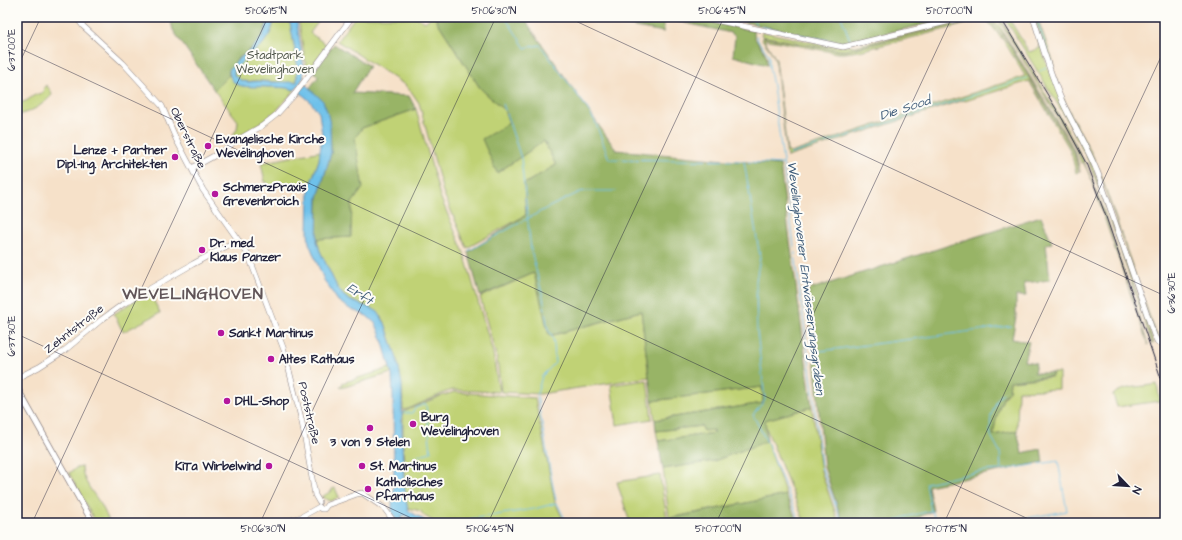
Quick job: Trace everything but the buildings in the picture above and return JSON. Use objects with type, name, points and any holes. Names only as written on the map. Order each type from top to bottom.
[{"type":"main road","name":"Oberstraße","points":[[76,17],[83,26],[123,63],[162,105],[176,139],[205,193],[239,241]]},
{"type":"main road","points":[[192,168],[223,151],[234,142],[268,122],[280,111],[295,94],[352,17]]},
{"type":"main road","points":[[700,17],[840,47],[967,17]]},
{"type":"main road","points":[[1033,17],[1059,94],[1088,150],[1098,173],[1153,334],[1158,343],[1165,340]]},
{"type":"main road","name":"Zehntstraße","points":[[17,378],[39,368],[64,351],[123,304],[193,264],[236,241],[239,241]]},
{"type":"main road","name":"Poststraße","points":[[239,241],[248,254],[284,350],[302,422],[314,493],[319,504]]},
{"type":"main road","points":[[18,390],[93,523]]},
{"type":"main road","points":[[17,417],[22,406],[18,390]]},
{"type":"main road","points":[[17,417],[30,410]]},
{"type":"main road","points":[[281,523],[301,517],[319,504],[321,500],[324,500],[327,505],[360,493],[382,506],[395,523]]},
{"type":"green space","points":[[170,17],[270,17],[257,44],[238,59],[229,70],[229,75],[214,90],[173,30]]},
{"type":"green space","name":"Stadtpark Wevelinghoven","points":[[275,17],[289,17],[297,62],[297,83],[240,80],[235,76],[234,70],[271,32]]},
{"type":"green space","points":[[298,17],[322,17],[310,33],[327,45],[310,69],[306,66]]},
{"type":"green space","points":[[355,17],[417,17],[425,22],[431,17],[435,17],[480,88],[504,110],[509,123],[497,173],[544,141],[556,165],[524,184],[526,215],[467,248],[443,192],[419,103],[405,85],[337,41]]},
{"type":"green space","points":[[435,17],[523,17],[616,150],[780,165],[812,407],[765,420],[767,441],[714,461],[663,469],[658,441],[714,433],[714,430],[703,431],[702,426],[656,431],[655,420],[763,403],[762,387],[652,401],[641,311],[549,336],[534,273],[480,296],[468,252],[526,215],[524,184],[556,165],[544,141],[497,173],[482,139],[509,123],[504,110],[480,88]]},
{"type":"green space","points":[[602,17],[689,17],[754,31],[755,38],[766,54],[767,65],[733,56],[735,36],[731,33],[662,18],[664,32],[601,21]]},
{"type":"green space","points":[[721,17],[958,17],[843,43]]},
{"type":"green space","points":[[971,17],[981,17],[846,50],[762,36],[761,34],[763,32],[832,46],[856,46]]},
{"type":"green space","points":[[987,17],[1009,45],[1068,143],[1074,154],[1078,172],[1076,173],[1069,148],[1029,81],[965,101],[960,101],[787,157],[774,56],[776,60],[787,151],[790,153],[1025,76],[1004,41],[986,19],[859,51],[845,53],[837,53],[764,39],[771,51],[762,37],[846,51]]},
{"type":"green space","points":[[989,17],[991,17],[1000,27],[1070,142],[1076,154],[1080,172],[1075,154],[1069,142],[1005,37]]},
{"type":"green space","points":[[995,17],[999,17],[1070,134],[1087,170],[1083,162],[1081,163],[1074,144],[1002,25]]},
{"type":"green space","points":[[1004,17],[1008,17],[1029,52],[1040,48],[1031,17],[1047,65],[1093,167],[1154,343],[1152,343],[1106,207],[1089,162],[1065,116]]},
{"type":"green space","points":[[1034,17],[1037,17],[1053,61],[1053,71],[1061,93],[1099,170],[1155,332],[1159,337],[1164,339],[1159,338],[1154,332],[1099,172],[1061,95]]},
{"type":"green space","points":[[334,44],[369,66],[352,93],[409,96],[416,109],[362,128],[355,138],[363,188],[352,203],[351,237],[317,239],[318,197],[331,153],[330,134],[327,111],[309,89],[318,77],[314,71]]},
{"type":"green space","name":"Stadtpark Wevelinghoven","points":[[229,75],[234,82],[243,86],[285,87],[295,90],[269,117],[236,138],[233,135],[237,129],[238,121],[214,90]]},
{"type":"green space","points":[[46,85],[51,91],[52,95],[36,108],[17,115],[17,103],[26,101],[34,95],[43,92]]},
{"type":"green space","points":[[416,109],[440,196],[464,253],[493,353],[499,392],[453,390],[403,410],[402,386],[396,355],[382,317],[373,309],[349,300],[343,295],[337,287],[320,251],[317,239],[350,237],[352,203],[362,188],[355,138],[362,128]]},
{"type":"green space","points":[[321,151],[309,188],[295,182],[269,189],[267,182],[265,182],[261,163]]},
{"type":"green space","points":[[1092,181],[1104,212],[1148,345]]},
{"type":"green space","points":[[1041,216],[1052,243],[1046,244],[1050,280],[1024,283],[1026,296],[1016,296],[1016,317],[1012,339],[1029,342],[1024,361],[1036,363],[1034,373],[1052,373],[1052,376],[1010,381],[1009,391],[1004,396],[998,410],[993,435],[1017,431],[1022,453],[1041,449],[1043,462],[928,486],[933,511],[905,523],[843,523],[824,467],[808,290]]},
{"type":"green space","points":[[534,273],[550,336],[641,311],[649,377],[540,394],[501,392],[497,359],[480,297]]},
{"type":"green space","points":[[149,291],[160,313],[123,332],[114,314]]},
{"type":"green space","points":[[390,368],[391,373],[341,388],[340,386],[343,385],[342,383]]},
{"type":"green space","points":[[1052,373],[1059,373],[1059,389],[1018,391],[1017,431],[993,435],[998,412],[1002,401],[1009,391],[1010,381],[1052,377]]},
{"type":"green space","points":[[647,380],[652,419],[617,425],[611,385]]},
{"type":"green space","points":[[1157,384],[1160,401],[1117,407],[1113,395],[1116,392],[1127,388]]},
{"type":"green space","points":[[762,387],[763,403],[655,420],[652,401]]},
{"type":"green space","points":[[454,392],[535,398],[555,502],[565,523],[436,523],[423,515],[421,511],[408,508],[404,488],[403,412]]},
{"type":"green space","points":[[812,407],[821,471],[839,523],[805,523],[766,428],[765,420]]},
{"type":"green space","points":[[702,426],[714,429],[714,433],[658,441],[656,431]]},
{"type":"green space","points":[[767,441],[786,495],[669,518],[663,469],[714,461]]},
{"type":"green space","points":[[82,467],[86,483],[102,506],[110,523],[96,523],[69,473],[76,468]]},
{"type":"green space","points":[[660,475],[667,519],[646,523],[630,523],[617,482]]},
{"type":"green space","points":[[335,488],[339,497],[331,501],[321,497],[332,491],[332,489]]},
{"type":"green space","points":[[786,495],[798,523],[646,523]]},
{"type":"water","points":[[270,17],[275,17],[271,32],[263,44],[234,70],[234,75],[242,81],[249,82],[297,82],[297,62],[289,17],[296,17],[304,77],[295,90],[280,87],[242,86],[233,81],[230,77],[229,70],[262,37]]},
{"type":"water","points":[[305,84],[323,101],[330,124],[331,153],[318,197],[317,241],[320,251],[337,287],[343,295],[349,300],[378,312],[385,323],[397,359],[402,384],[402,444],[407,505],[409,511],[429,523],[419,523],[404,515],[401,517],[404,523],[398,523],[392,513],[394,483],[392,375],[382,339],[376,324],[367,316],[350,309],[338,301],[324,280],[309,243],[309,188],[319,160],[322,134],[319,113],[310,101],[299,92]]},
{"type":"waterway","points":[[505,17],[525,48],[540,45],[585,105],[595,121],[609,159],[745,161]]},
{"type":"waterway","name":"Wevelinghovener Entwässerungsgraben","points":[[751,17],[756,24]]},
{"type":"waterway","points":[[761,27],[841,43],[851,42],[841,17]]},
{"type":"waterway","name":"Die Sood","points":[[1036,17],[1051,64]]},
{"type":"waterway","name":"Wevelinghovener Entwässerungsgraben","points":[[757,36],[758,41],[769,55],[769,66],[773,86],[814,399],[821,466],[842,523]]},
{"type":"waterway","name":"Die Sood","points":[[1040,71],[1046,67]]},
{"type":"waterway","name":"Die Sood","points":[[788,155],[1027,78]]},
{"type":"waterway","points":[[503,104],[521,158],[531,250],[543,297],[548,330],[551,333],[554,345],[555,363],[542,376],[537,394]]},
{"type":"waterway","points":[[744,161],[760,257],[756,281],[757,331],[765,400],[753,415],[767,442],[800,523]]},
{"type":"waterway","points":[[748,162],[783,164]]},
{"type":"waterway","points":[[468,251],[547,208],[580,192],[616,191]]},
{"type":"waterway","points":[[813,352],[1011,326]]},
{"type":"waterway","points":[[891,523],[905,517],[931,511],[926,483],[984,471],[1001,470],[1000,452],[991,436],[990,430],[991,416],[997,400],[1003,393]]},
{"type":"waterway","points":[[537,396],[556,500]]},
{"type":"waterway","points":[[403,413],[412,413],[415,408],[426,404],[431,452],[410,457]]},
{"type":"waterway","points":[[998,523],[1067,511],[1058,461],[1002,470]]},
{"type":"waterway","points":[[470,519],[534,509],[557,503],[567,523]]},
{"type":"waterway","points":[[931,511],[936,523]]},
{"type":"railway","points":[[1000,17],[1063,120],[1086,163],[1165,390]]},
{"type":"place","name":"Evangelische Kirche Wevelinghoven","points":[[208,146]]},
{"type":"place","name":"Lenze + Partner Dipl.-Ing. Architekten","points":[[175,157]]},
{"type":"place","name":"SchmerzPraxis Grevenbroich","points":[[215,194]]},
{"type":"place","name":"Dr. med. Klaus Panzer","points":[[202,250]]},
{"type":"place","name":"Sankt Martinus","points":[[221,333]]},
{"type":"place","name":"Altes Rathaus","points":[[271,359]]},
{"type":"place","name":"DHL-Shop","points":[[227,401]]},
{"type":"place","name":"Burg Wevelinghoven","points":[[413,424]]},
{"type":"place","name":"3 von 9 Stelen","points":[[370,428]]},
{"type":"place","name":"KiTa Wirbelwind","points":[[269,466]]},
{"type":"place","name":"St. Martinus","points":[[362,466]]},
{"type":"place","name":"Katholisches Pfarrhaus","points":[[368,489]]},
{"type":"district","name":"WEVELINGHOVEN","points":[[193,294]]},
{"type":"water label","name":"Erft","points":[[360,294]]}]
